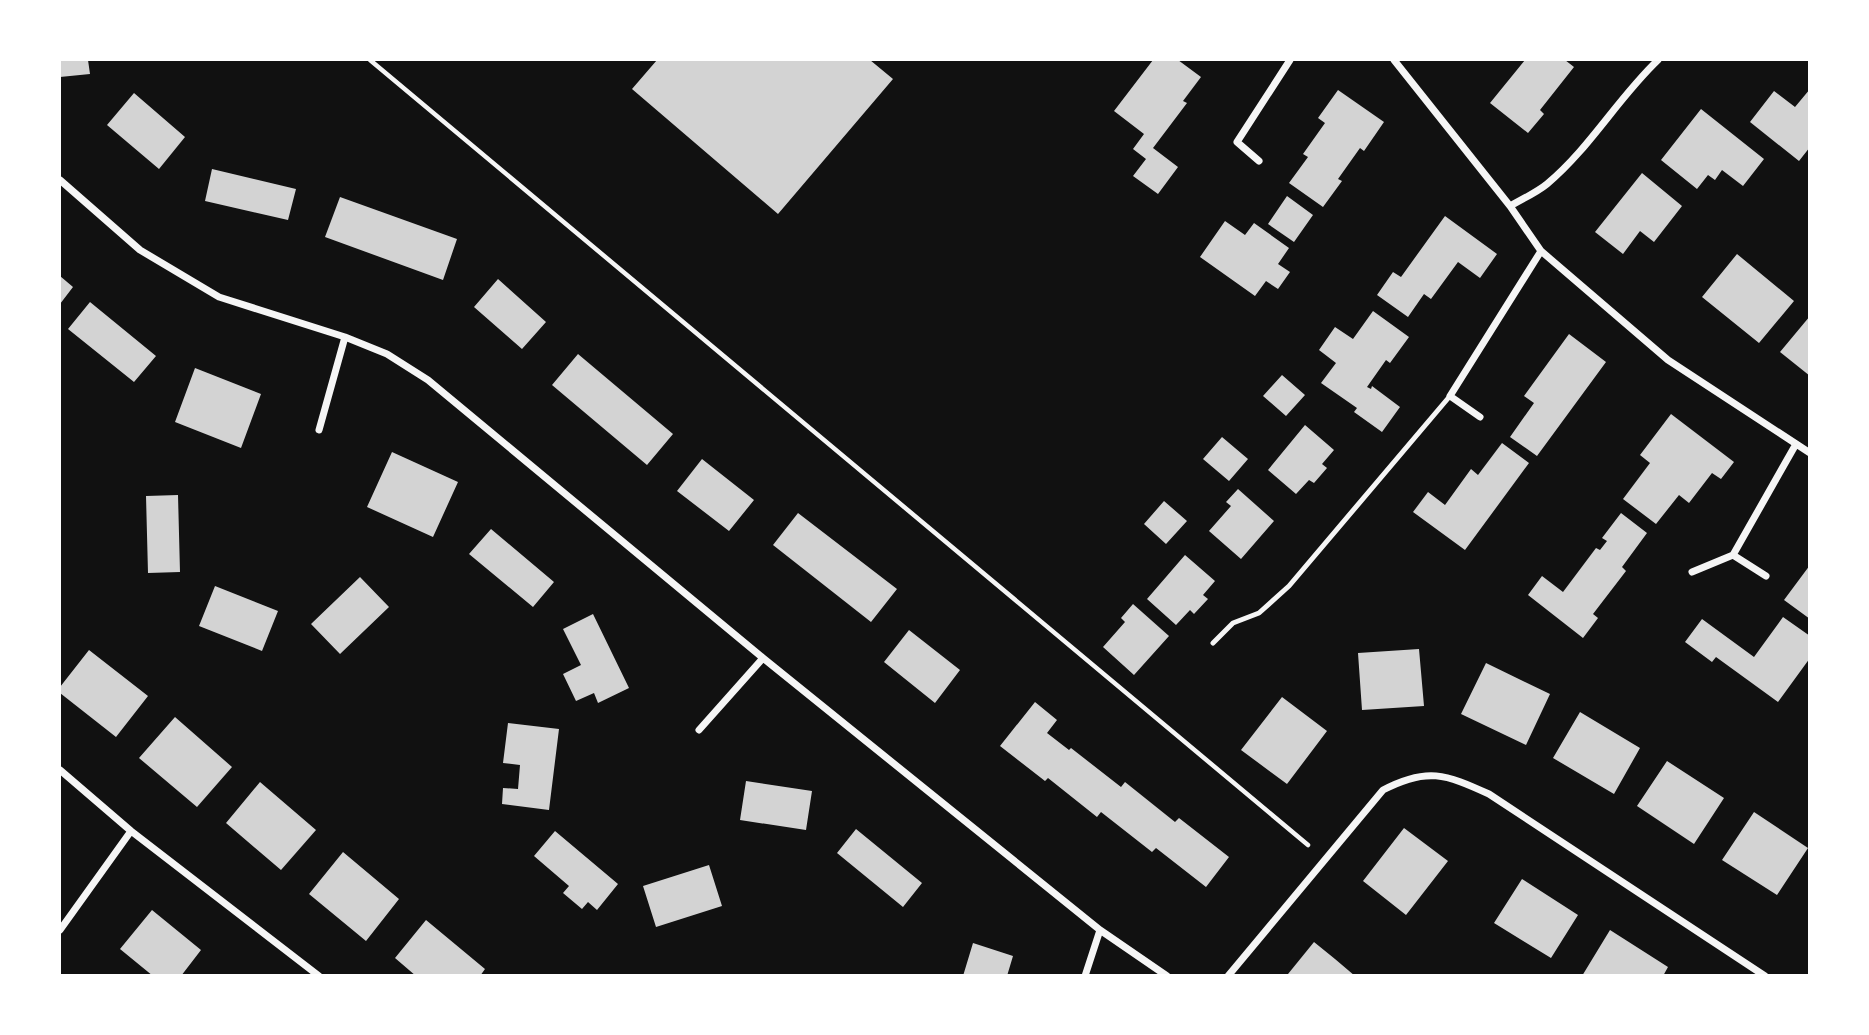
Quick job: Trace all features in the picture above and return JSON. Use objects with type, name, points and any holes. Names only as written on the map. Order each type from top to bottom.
[{"type":"street","points":[[1259,161],[1237,142],[1290,60]]},
{"type":"street","points":[[1394,60],[1510,206],[1541,251],[1668,360],[1810,453]]},
{"type":"street","points":[[1510,206],[1544,186],[1574,159],[1639,78],[1658,60]]},
{"type":"street","points":[[60,180],[140,250],[219,297],[345,337],[387,354],[428,380],[763,658],[1100,930],[1167,975]]},
{"type":"street","points":[[1480,417],[1450,396],[1541,251]]},
{"type":"street","points":[[319,430],[345,337]]},
{"type":"street","points":[[1692,572],[1733,555],[1796,444]]},
{"type":"street","points":[[1733,555],[1766,576]]},
{"type":"street","points":[[699,730],[763,658]]},
{"type":"street","points":[[60,771],[131,831],[319,975]]},
{"type":"street","points":[[1228,975],[1383,790],[1406,779],[1433,774],[1462,781],[1489,794],[1765,975]]},
{"type":"street","points":[[60,930],[131,831]]},
{"type":"street","points":[[1085,975],[1100,930]]},
{"type":"lane","points":[[1213,643],[1233,623],[1259,613],[1289,586],[1450,396]]},
{"type":"path","points":[[370,60],[1324,859]]},
{"type":"building","points":[[60,60],[88,60],[90,74],[60,77]]},
{"type":"building","points":[[657,60],[870,60],[893,79],[778,214],[632,89]]},
{"type":"building","points":[[1153,60],[1178,60],[1201,77],[1183,101],[1187,103],[1153,148],[1178,167],[1158,194],[1133,176],[1146,159],[1133,149],[1144,134],[1114,111]]},
{"type":"building","points":[[1525,60],[1565,60],[1574,67],[1540,110],[1544,114],[1528,133],[1490,103]]},
{"type":"building","points":[[1810,89],[1810,147],[1799,161],[1750,122],[1774,91],[1795,107]]},
{"type":"building","points":[[1338,90],[1384,122],[1364,151],[1360,148],[1338,179],[1342,181],[1323,207],[1289,183],[1308,157],[1303,154],[1325,123],[1318,118]]},
{"type":"building","points":[[134,93],[185,137],[159,169],[107,125]]},
{"type":"building","points":[[1701,109],[1764,159],[1743,186],[1722,170],[1715,180],[1708,175],[1697,189],[1661,160]]},
{"type":"building","points":[[212,169],[296,189],[288,220],[205,201]]},
{"type":"building","points":[[1642,173],[1682,206],[1654,242],[1640,231],[1623,254],[1595,232]]},
{"type":"building","points":[[1287,196],[1313,215],[1294,242],[1268,224]]},
{"type":"building","points":[[340,197],[457,239],[443,280],[325,237]]},
{"type":"building","points":[[1445,216],[1497,254],[1480,278],[1458,262],[1431,299],[1424,294],[1408,317],[1377,295],[1393,272],[1401,277]]},
{"type":"building","points":[[1225,221],[1245,235],[1254,223],[1289,248],[1278,264],[1290,272],[1278,289],[1266,281],[1255,296],[1200,257]]},
{"type":"building","points":[[1737,254],[1794,301],[1759,343],[1702,297]]},
{"type":"building","points":[[60,276],[73,287],[60,304]]},
{"type":"building","points":[[498,279],[546,322],[522,349],[474,307]]},
{"type":"building","points":[[90,302],[156,356],[134,382],[68,329]]},
{"type":"building","points":[[1373,311],[1409,337],[1390,363],[1386,360],[1367,387],[1371,389],[1372,386],[1400,407],[1382,432],[1354,412],[1357,408],[1321,383],[1336,363],[1319,350],[1335,327],[1353,339]]},
{"type":"building","points":[[1810,316],[1810,376],[1780,352]]},
{"type":"building","points":[[1569,334],[1606,362],[1537,456],[1510,437],[1534,403],[1524,396]]},
{"type":"building","points":[[578,354],[673,434],[647,465],[552,385]]},
{"type":"building","points":[[195,368],[261,394],[241,448],[175,422]]},
{"type":"building","points":[[1282,375],[1305,395],[1286,416],[1263,396]]},
{"type":"building","points":[[1671,414],[1734,462],[1721,479],[1712,473],[1689,503],[1679,495],[1656,524],[1623,499],[1650,463],[1640,455]]},
{"type":"building","points":[[1305,425],[1334,450],[1322,464],[1327,468],[1314,483],[1309,480],[1296,494],[1268,470]]},
{"type":"building","points":[[1222,437],[1248,459],[1229,481],[1203,459]]},
{"type":"building","points":[[1502,443],[1529,463],[1465,550],[1413,512],[1428,492],[1445,505],[1471,469],[1478,475]]},
{"type":"building","points":[[392,452],[458,482],[433,537],[367,507]]},
{"type":"building","points":[[702,459],[754,500],[729,531],[677,491]]},
{"type":"building","points":[[1238,489],[1274,521],[1241,559],[1209,531],[1231,506],[1226,502]]},
{"type":"building","points":[[178,495],[180,572],[148,573],[146,496]]},
{"type":"building","points":[[1164,501],[1187,521],[1166,544],[1144,524]]},
{"type":"building","points":[[798,513],[897,589],[871,622],[773,545]]},
{"type":"building","points":[[1621,513],[1647,533],[1622,567],[1626,571],[1593,614],[1598,618],[1583,638],[1528,595],[1542,576],[1563,592],[1596,548],[1600,550],[1607,541],[1602,538]]},
{"type":"building","points":[[491,529],[554,582],[533,607],[469,554]]},
{"type":"building","points":[[1185,555],[1215,581],[1203,595],[1208,599],[1194,614],[1190,610],[1176,625],[1147,599]]},
{"type":"building","points":[[1810,565],[1810,619],[1784,600]]},
{"type":"building","points":[[360,577],[389,607],[340,654],[311,624]]},
{"type":"building","points":[[215,586],[278,611],[262,651],[199,626]]},
{"type":"building","points":[[1133,604],[1169,636],[1134,675],[1103,647],[1125,622],[1121,618]]},
{"type":"building","points":[[593,614],[629,688],[598,703],[594,693],[576,701],[563,674],[581,665],[563,629]]},
{"type":"building","points":[[1783,617],[1810,636],[1810,658],[1778,702],[1716,657],[1712,662],[1685,642],[1702,619],[1754,657]]},
{"type":"building","points":[[909,630],[960,670],[935,703],[884,662]]},
{"type":"building","points":[[1419,649],[1424,706],[1362,710],[1358,653]]},
{"type":"building","points":[[89,650],[148,696],[116,737],[60,693],[60,687]]},
{"type":"building","points":[[1486,663],[1550,694],[1526,745],[1461,714]]},
{"type":"building","points":[[1282,697],[1327,731],[1287,784],[1241,750]]},
{"type":"building","points":[[1035,702],[1057,720],[1047,733],[1121,787],[1125,782],[1175,822],[1179,818],[1229,857],[1206,887],[1156,848],[1152,852],[1101,812],[1097,817],[1048,778],[1045,781],[1000,746]]},
{"type":"building","points":[[1580,712],[1640,748],[1614,794],[1553,758]]},
{"type":"building","points":[[175,717],[232,767],[197,807],[139,758]]},
{"type":"building","points":[[508,723],[559,729],[549,810],[502,804],[503,788],[518,789],[520,765],[503,763]]},
{"type":"building","points":[[1667,761],[1724,798],[1694,844],[1637,806]]},
{"type":"building","points":[[746,781],[812,791],[806,830],[740,820]]},
{"type":"building","points":[[260,782],[316,830],[281,870],[226,823]]},
{"type":"building","points":[[1754,812],[1808,848],[1777,895],[1722,860]]},
{"type":"building","points":[[1404,828],[1448,861],[1406,915],[1363,881]]},
{"type":"building","points":[[856,829],[922,883],[903,907],[837,853]]},
{"type":"building","points":[[555,831],[618,884],[597,910],[588,902],[582,909],[563,893],[569,886],[534,856]]},
{"type":"building","points":[[343,852],[399,899],[366,941],[309,894]]},
{"type":"building","points":[[709,865],[722,906],[656,927],[643,886]]},
{"type":"building","points":[[1522,879],[1578,915],[1551,958],[1494,923]]},
{"type":"building","points":[[152,910],[201,950],[181,976],[153,976],[120,949]]},
{"type":"building","points":[[426,920],[485,969],[480,976],[416,976],[395,958]]},
{"type":"building","points":[[1610,930],[1668,967],[1663,976],[1582,976]]},
{"type":"building","points":[[1314,942],[1335,959],[1355,976],[1288,974]]},
{"type":"building","points":[[973,943],[1013,956],[1007,976],[963,976]]}]
